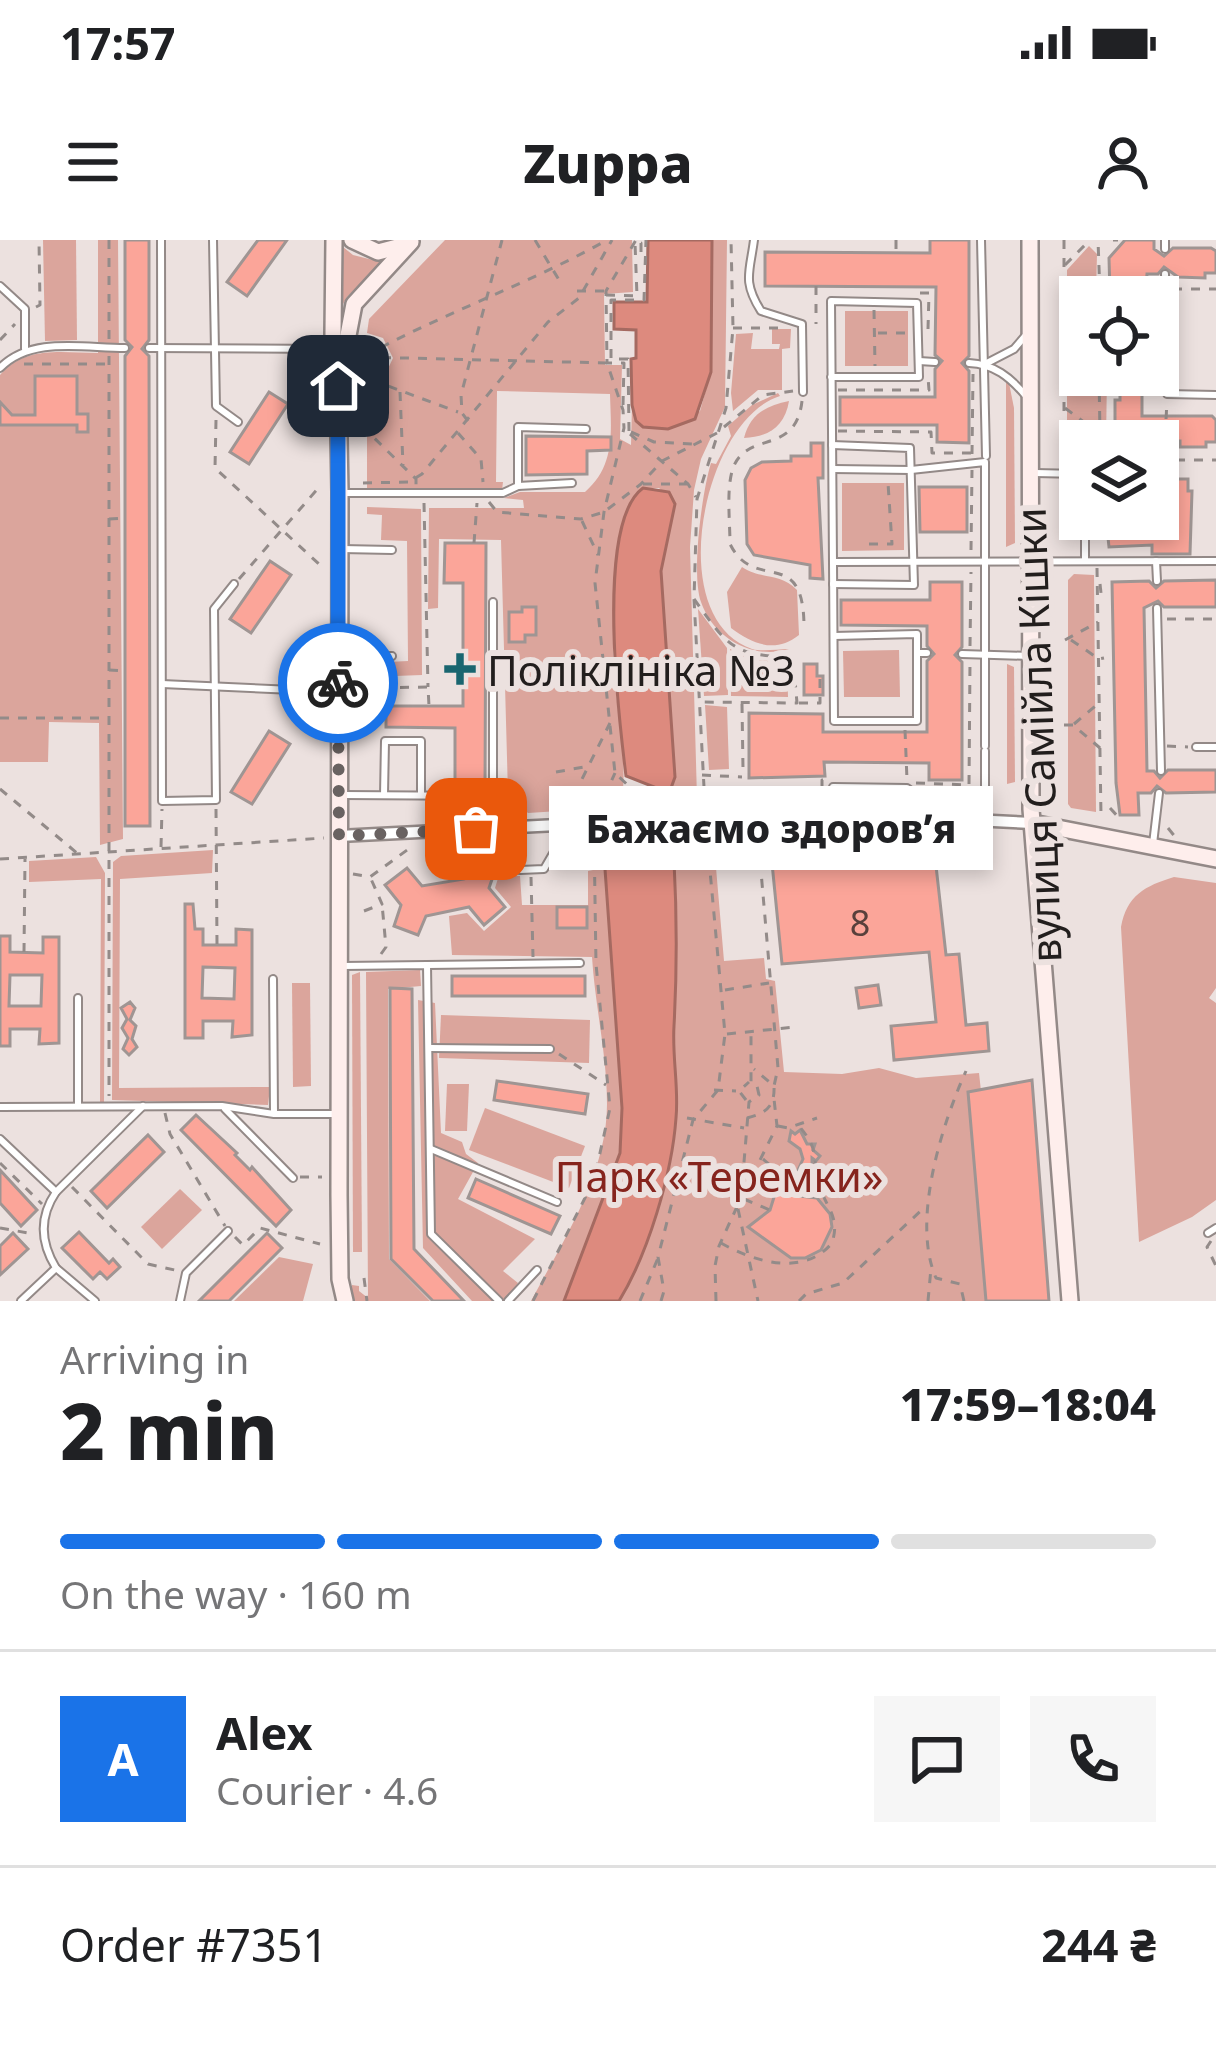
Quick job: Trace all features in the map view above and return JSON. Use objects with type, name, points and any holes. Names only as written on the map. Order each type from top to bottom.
[{"type":"street","points":[[334,240],[340,492],[339,795],[332,837],[340,966],[340,1279],[345,1301]]},
{"type":"street","points":[[352,240],[378,252],[412,241]]},
{"type":"street","name":"вулиця Самійла Кішки","points":[[1030,240],[1032,824],[1070,1301]]},
{"type":"street","points":[[338,386],[354,304],[412,241]]},
{"type":"street","points":[[712,817],[833,813],[985,819],[1216,860]]},
{"type":"street","points":[[332,837],[593,822],[607,828],[695,818]]},
{"type":"street","points":[[332,1301],[340,1279]]},
{"type":"lane","points":[[161,240],[162,801],[216,800],[214,610],[235,584]]},
{"type":"lane","points":[[213,240],[216,406],[238,422]]},
{"type":"lane","points":[[754,240],[747,266],[749,293],[761,311],[802,326],[803,391]]},
{"type":"lane","points":[[982,240],[985,819]]},
{"type":"lane","points":[[0,286],[25,313],[25,350]]},
{"type":"lane","points":[[831,376],[919,376],[927,362],[918,333],[917,303],[831,302],[831,376],[833,469],[834,721],[917,721],[922,653],[917,634],[834,635]]},
{"type":"lane","points":[[986,364],[1014,349],[1030,330]]},
{"type":"lane","points":[[2,366],[25,350],[124,348]]},
{"type":"lane","points":[[149,348],[334,350]]},
{"type":"lane","points":[[971,363],[986,364],[1030,400]]},
{"type":"lane","points":[[1179,394],[1216,394]]},
{"type":"lane","points":[[518,486],[518,428],[586,429]]},
{"type":"lane","points":[[832,445],[910,448],[914,585],[833,584]]},
{"type":"lane","points":[[833,469],[910,470],[972,457],[986,459]]},
{"type":"lane","points":[[1031,473],[1059,474]]},
{"type":"lane","points":[[340,492],[481,495],[518,486],[572,483]]},
{"type":"lane","points":[[1084,540],[1085,561]]},
{"type":"lane","points":[[339,549],[392,550]]},
{"type":"lane","points":[[1156,561],[1156,581]]},
{"type":"lane","points":[[833,562],[1216,561]]},
{"type":"lane","points":[[339,795],[493,796],[493,602]]},
{"type":"lane","points":[[1157,608],[1161,771]]},
{"type":"lane","points":[[966,654],[1031,656]]},
{"type":"lane","points":[[338,657],[392,656]]},
{"type":"lane","points":[[162,684],[338,692]]},
{"type":"lane","points":[[384,795],[385,742],[421,741],[421,795]]},
{"type":"lane","points":[[1196,747],[1216,747]]},
{"type":"lane","points":[[833,813],[833,787],[907,788],[918,796],[985,799]]},
{"type":"lane","points":[[1153,847],[1159,793]]},
{"type":"lane","points":[[520,869],[544,869],[555,850],[557,824]]},
{"type":"lane","points":[[340,966],[580,963]]},
{"type":"lane","points":[[427,965],[431,1234],[499,1301]]},
{"type":"lane","points":[[273,979],[274,1114]]},
{"type":"lane","points":[[78,998],[78,1106]]},
{"type":"lane","points":[[430,1048],[550,1049]]},
{"type":"lane","points":[[94,1301],[56,1268],[42,1235],[46,1208],[56,1192],[143,1106]]},
{"type":"lane","points":[[0,1107],[222,1106],[274,1114],[339,1114]]},
{"type":"lane","points":[[222,1106],[293,1178]]},
{"type":"lane","points":[[0,1139],[56,1192]]},
{"type":"lane","points":[[431,1149],[557,1202]]},
{"type":"lane","points":[[180,1301],[186,1273],[228,1231]]},
{"type":"lane","points":[[21,1301],[56,1268]]},
{"type":"lane","points":[[508,1301],[537,1270]]},
{"type":"path","points":[[0,340],[25,313],[40,305],[39,240]]},
{"type":"path","points":[[109,240],[110,1106]]},
{"type":"path","points":[[468,422],[461,395],[502,240]]},
{"type":"path","points":[[535,240],[559,280]]},
{"type":"path","points":[[364,357],[609,240]]},
{"type":"path","points":[[362,482],[416,479],[548,322],[574,303],[609,240]]},
{"type":"path","points":[[608,361],[611,300],[644,300],[646,240]]},
{"type":"path","points":[[640,1301],[658,1257],[690,1119],[716,1090],[725,1034],[702,775],[694,599],[697,499],[721,430],[733,328],[731,240]]},
{"type":"path","points":[[896,240],[896,253]]},
{"type":"path","points":[[1064,240],[1064,276]]},
{"type":"path","points":[[1064,266],[1090,240]]},
{"type":"path","points":[[1097,240],[1098,276]]},
{"type":"path","points":[[579,291],[637,296],[636,242]]},
{"type":"path","points":[[636,242],[641,243],[640,254],[646,255]]},
{"type":"path","points":[[636,242],[606,293],[608,361],[627,430],[688,484],[697,499]]},
{"type":"path","points":[[733,328],[820,324],[816,286]]},
{"type":"path","points":[[1179,289],[1216,289]]},
{"type":"path","points":[[913,293],[929,293],[928,336]]},
{"type":"path","points":[[874,302],[875,376]]},
{"type":"path","points":[[874,333],[918,333]]},
{"type":"path","points":[[364,357],[468,362],[628,359],[627,430],[604,512],[595,583],[615,773],[593,822],[596,964],[610,1108],[600,1161],[533,1301]]},
{"type":"path","points":[[364,357],[381,379],[400,392],[462,413]]},
{"type":"path","points":[[608,361],[624,364],[622,410]]},
{"type":"path","points":[[836,390],[929,390],[927,362]]},
{"type":"path","points":[[971,363],[966,654],[971,755]]},
{"type":"path","points":[[2,366],[109,364]]},
{"type":"path","points":[[481,495],[497,512],[581,519],[604,512],[662,461],[721,430],[763,394],[803,391],[800,420],[788,434],[743,452],[734,464],[730,544],[744,563],[776,571],[799,587],[805,601],[804,630]]},
{"type":"path","points":[[400,392],[403,466]]},
{"type":"path","points":[[1064,396],[1064,420]]},
{"type":"path","points":[[1166,419],[1167,396]]},
{"type":"path","points":[[216,406],[215,468],[320,565]]},
{"type":"path","points":[[1064,407],[1081,420]]},
{"type":"path","points":[[362,426],[416,479],[421,495],[429,706]]},
{"type":"path","points":[[627,430],[654,442],[694,444]]},
{"type":"path","points":[[835,431],[931,432],[932,453],[972,457]]},
{"type":"path","points":[[458,434],[481,458],[474,543]]},
{"type":"path","points":[[1179,460],[1216,460]]},
{"type":"path","points":[[869,544],[892,544],[888,483]]},
{"type":"path","points":[[641,484],[688,484]]},
{"type":"path","points":[[235,584],[321,485]]},
{"type":"path","points":[[109,519],[125,518]]},
{"type":"path","points":[[581,519],[599,557]]},
{"type":"path","points":[[1097,561],[1101,817]]},
{"type":"path","points":[[1100,584],[1101,593]]},
{"type":"path","points":[[694,599],[722,638],[753,656],[793,657],[797,703]]},
{"type":"path","points":[[1159,619],[1216,620]]},
{"type":"path","points":[[1098,622],[1068,640],[1100,658]]},
{"type":"path","points":[[1100,658],[1103,644]]},
{"type":"path","points":[[109,670],[125,670]]},
{"type":"path","points":[[699,702],[820,703],[820,679]]},
{"type":"path","points":[[364,688],[428,687]]},
{"type":"path","points":[[742,702],[743,770]]},
{"type":"path","points":[[1064,725],[1073,725],[1099,703]]},
{"type":"path","points":[[0,718],[109,718]]},
{"type":"path","points":[[557,824],[610,723]]},
{"type":"path","points":[[1073,725],[1100,748],[1108,748]]},
{"type":"path","points":[[905,732],[907,788]]},
{"type":"path","points":[[1160,746],[1196,747]]},
{"type":"path","points":[[556,772],[586,766]]},
{"type":"path","points":[[615,773],[647,806],[672,818]]},
{"type":"path","points":[[702,775],[742,777]]},
{"type":"path","points":[[0,790],[78,854]]},
{"type":"path","points":[[493,796],[524,826]]},
{"type":"path","points":[[216,800],[217,945]]},
{"type":"path","points":[[161,848],[162,801]]},
{"type":"path","points":[[1110,808],[1121,820]]},
{"type":"path","points":[[716,1301],[715,1266],[721,1242],[777,1126],[774,1086],[778,1068],[756,814]]},
{"type":"path","points":[[594,850],[607,828]]},
{"type":"path","points":[[0,859],[332,837]]},
{"type":"path","points":[[352,874],[370,877],[415,844]]},
{"type":"path","points":[[24,952],[25,857]]},
{"type":"path","points":[[530,869],[533,964]]},
{"type":"path","points":[[363,967],[386,946],[382,904],[370,877]]},
{"type":"path","points":[[364,911],[382,904]]},
{"type":"path","points":[[723,990],[771,983]]},
{"type":"path","points":[[725,1034],[795,1027]]},
{"type":"path","points":[[751,1082],[752,1031]]},
{"type":"path","points":[[550,1049],[608,1086]]},
{"type":"path","points":[[750,1068],[763,1073],[774,1086]]},
{"type":"path","points":[[928,1301],[927,1206],[952,1102],[966,1071]]},
{"type":"path","points":[[716,1090],[739,1091],[751,1082]]},
{"type":"path","points":[[748,1102],[759,1095],[751,1082]]},
{"type":"path","points":[[739,1091],[748,1102],[741,1198]]},
{"type":"path","points":[[746,1118],[764,1113],[774,1099]]},
{"type":"path","points":[[164,1106],[170,1134],[228,1231],[243,1245],[260,1228],[320,1244]]},
{"type":"path","points":[[777,1126],[817,1118]]},
{"type":"path","points":[[690,1119],[745,1129]]},
{"type":"path","points":[[721,1242],[748,1257],[799,1263],[826,1250],[836,1232],[836,1220],[818,1186],[815,1148],[799,1125]]},
{"type":"path","points":[[761,1157],[790,1179],[806,1187],[818,1186]]},
{"type":"path","points":[[0,1163],[46,1208]]},
{"type":"path","points":[[293,1178],[322,1177]]},
{"type":"path","points":[[66,1182],[148,1264],[186,1273]]},
{"type":"path","points":[[741,1198],[770,1210]]},
{"type":"path","points":[[557,1202],[579,1213]]},
{"type":"path","points":[[799,1301],[806,1294],[843,1283],[927,1206]]},
{"type":"path","points":[[738,1208],[758,1301]]},
{"type":"path","points":[[0,1228],[42,1235]]},
{"type":"path","points":[[1216,1239],[1207,1247],[1216,1266]]},
{"type":"path","points":[[658,1257],[664,1291],[661,1301]]},
{"type":"path","points":[[931,1266],[936,1278],[960,1284],[964,1301]]},
{"type":"path","points":[[364,1278],[365,1301]]},
{"type":"green space","points":[[43,240],[76,240],[77,340],[45,341]]},
{"type":"green space","points":[[98,240],[118,240],[123,839],[100,845],[99,723],[49,722],[48,762],[0,762],[0,375],[33,355],[98,353]]},
{"type":"green space","points":[[445,240],[632,240],[633,292],[604,294],[605,365],[622,365],[620,439],[631,445],[632,405],[643,427],[668,429],[700,411],[711,372],[712,240],[727,240],[725,407],[701,459],[690,547],[697,798],[688,807],[662,805],[659,789],[671,788],[661,571],[675,504],[659,488],[643,488],[616,611],[613,650],[623,763],[621,807],[528,813],[508,794],[501,540],[439,539],[438,608],[428,609],[429,508],[524,508],[523,500],[504,498],[520,492],[585,492],[607,459],[610,394],[497,391],[496,482],[503,482],[502,490],[367,490],[367,382],[384,377],[393,358],[383,338],[367,333],[369,319]]},
{"type":"green space","points":[[338,243],[353,255],[381,262],[338,313]]},
{"type":"green space","points":[[1089,246],[1097,254],[1096,276],[1067,276]]},
{"type":"green space","points":[[845,311],[908,311],[908,366],[845,366]]},
{"type":"green space","points":[[772,329],[791,329],[790,348],[782,349],[782,390],[758,390],[733,411],[736,334],[753,333],[751,349],[779,349],[780,344],[772,344]]},
{"type":"green space","points":[[1006,382],[1014,408],[1015,543],[1006,547]]},
{"type":"green space","points":[[778,393],[753,412],[730,441],[703,520],[701,562],[708,600],[724,630],[752,649],[789,649],[763,652],[750,649],[737,644],[707,615],[698,589],[697,553],[711,463],[716,464],[731,436],[728,426],[752,405]]},
{"type":"green space","points":[[1067,396],[1107,396],[1106,420],[1067,420]]},
{"type":"green space","points":[[789,401],[774,428],[744,438],[760,412]]},
{"type":"green space","points":[[842,483],[904,483],[904,550],[842,551]]},
{"type":"green space","points":[[367,507],[421,509],[422,675],[368,677],[368,663],[408,661],[407,541],[381,540],[382,515],[367,514]]},
{"type":"green space","points":[[742,567],[797,590],[799,635],[781,644],[764,645],[731,628],[727,592]]},
{"type":"green space","points":[[1074,574],[1094,575],[1096,812],[1068,804],[1068,580]]},
{"type":"green space","points":[[698,609],[727,648],[728,695],[704,696]]},
{"type":"green space","points":[[730,649],[751,660],[787,662],[788,697],[731,696]]},
{"type":"green space","points":[[899,650],[900,697],[844,697],[843,651]]},
{"type":"green space","points":[[1007,664],[1014,667],[1015,782],[1007,784]]},
{"type":"green space","points":[[705,705],[727,707],[729,769],[709,770]]},
{"type":"green space","name":"Парк «Теремки»","points":[[712,821],[724,961],[764,958],[766,979],[775,981],[784,1072],[842,1074],[879,1068],[916,1078],[979,1073],[981,1091],[968,1092],[986,1301],[531,1301],[581,1206],[605,1130],[606,1085],[592,957],[452,955],[449,916],[467,913],[484,931],[511,907],[495,888],[499,875],[520,876],[522,905],[588,905],[588,871],[593,870],[591,826]]},
{"type":"green space","points":[[213,850],[212,873],[120,879],[119,1088],[270,1087],[268,1105],[112,1100],[113,862],[121,856]]},
{"type":"green space","points":[[96,857],[105,873],[104,1102],[100,1102],[101,879],[29,882],[29,861]]},
{"type":"green space","points":[[1174,877],[1216,883],[1216,988],[1209,998],[1216,1003],[1216,1200],[1139,1242],[1121,927],[1139,893]]},
{"type":"green space","points":[[420,970],[421,986],[388,989],[389,1259],[430,1301],[352,1301],[352,1285],[359,1286],[368,1298],[366,972]]},
{"type":"green space","points":[[360,972],[362,1252],[353,1252],[352,975]]},
{"type":"green space","points":[[292,983],[310,983],[311,1086],[293,1087]]},
{"type":"green space","points":[[418,1000],[435,1003],[441,1133],[462,1142],[466,1154],[478,1163],[458,1199],[535,1239],[503,1271],[518,1283],[508,1301],[472,1301],[423,1248]]},
{"type":"green space","points":[[441,1015],[590,1020],[589,1063],[439,1058]]},
{"type":"green space","points":[[447,1084],[469,1084],[467,1131],[445,1131]]},
{"type":"green space","points":[[485,1108],[585,1146],[569,1188],[469,1150]]},
{"type":"green space","points":[[180,1189],[202,1210],[162,1249],[141,1227]]},
{"type":"green space","points":[[279,1257],[313,1264],[303,1301],[234,1301]]},
{"type":"shaded area","points":[[648,240],[712,240],[711,372],[695,419],[668,429],[643,427],[636,421],[631,359],[636,358],[636,330],[614,329],[614,302],[647,302]]},
{"type":"shaded area","points":[[643,488],[669,492],[675,504],[661,571],[675,777],[671,788],[659,789],[626,776],[616,669],[619,540],[628,508]]},
{"type":"shaded area","points":[[647,849],[664,851],[674,861],[674,1140],[649,1237],[619,1301],[564,1301],[620,1153],[622,1108],[605,869],[617,857]]},
{"type":"building","points":[[125,240],[149,240],[149,340],[142,349],[149,356],[150,826],[125,826],[125,356],[132,347],[125,340]]},
{"type":"building","points":[[258,240],[287,240],[247,296],[227,282]]},
{"type":"building","points":[[930,240],[969,240],[969,356],[962,363],[969,371],[969,443],[937,442],[937,425],[840,425],[840,397],[935,397],[935,369],[942,361],[935,355],[936,287],[765,286],[765,252],[930,253]]},
{"type":"building","points":[[1125,240],[1154,240],[1154,249],[1164,256],[1173,248],[1211,248],[1216,251],[1216,273],[1205,273],[1205,278],[1179,277],[1164,267],[1147,276],[1110,276],[1109,258]]},
{"type":"building","points":[[35,376],[77,376],[77,414],[88,414],[88,432],[77,432],[77,425],[0,425],[0,402],[12,415],[35,415]]},
{"type":"building","points":[[269,392],[288,404],[249,464],[230,452]]},
{"type":"building","points":[[1120,396],[1142,396],[1142,416],[1212,416],[1216,442],[1180,447],[1179,420],[1115,420],[1115,400]]},
{"type":"building","points":[[526,436],[611,437],[611,450],[587,451],[587,474],[526,475]]},
{"type":"building","points":[[811,443],[823,443],[823,478],[818,478],[823,579],[810,578],[810,565],[754,555],[747,544],[745,480],[751,468],[762,462],[791,461],[791,456],[811,456]]},
{"type":"building","points":[[1179,479],[1188,479],[1188,491],[1192,491],[1190,554],[1152,554],[1152,545],[1109,547],[1108,540],[1179,540]]},
{"type":"building","points":[[919,487],[967,487],[967,532],[920,532]]},
{"type":"building","points":[[445,543],[486,543],[485,787],[455,787],[455,728],[386,727],[386,706],[463,706],[463,583],[444,583]]},
{"type":"building","points":[[270,561],[291,575],[251,633],[230,619]]},
{"type":"building","points":[[1216,580],[1216,607],[1164,607],[1158,601],[1144,608],[1147,771],[1160,778],[1168,770],[1216,770],[1216,792],[1166,793],[1157,786],[1151,793],[1138,793],[1139,815],[1120,815],[1112,582],[1149,581],[1156,588],[1164,581]]},
{"type":"building","points":[[930,582],[962,582],[962,647],[955,655],[962,662],[962,780],[929,780],[929,763],[824,762],[825,776],[749,778],[749,713],[823,714],[823,732],[927,732],[927,661],[934,654],[927,646],[927,626],[841,625],[841,600],[930,600]]},
{"type":"building","points":[[522,607],[536,607],[536,635],[525,635],[525,642],[509,642],[509,612],[522,612]]},
{"type":"building","points":[[804,664],[817,664],[817,676],[823,676],[823,695],[804,695]]},
{"type":"building","points":[[269,731],[290,744],[252,804],[231,792]]},
{"type":"building","points":[[934,848],[946,955],[959,954],[966,1025],[987,1023],[989,1051],[894,1060],[891,1026],[936,1022],[929,952],[782,964],[772,863]]},
{"type":"building","points":[[470,859],[496,868],[489,888],[505,907],[484,925],[469,907],[426,916],[418,935],[394,926],[401,905],[385,885],[407,868],[422,886],[464,879]]},
{"type":"building","points":[[185,904],[193,904],[195,929],[203,929],[203,945],[236,945],[236,929],[252,930],[252,1035],[232,1037],[233,1021],[203,1021],[203,1038],[185,1038]],"holes":[[[203,967],[235,968],[234,999],[202,998]]]},
{"type":"building","points":[[557,907],[587,907],[587,928],[557,928]]},
{"type":"building","points":[[0,936],[10,936],[10,952],[43,953],[43,937],[59,937],[59,1043],[39,1044],[40,1029],[10,1029],[10,1046],[0,1046]],"holes":[[[10,975],[42,975],[41,1006],[9,1006]]]},
{"type":"building","points":[[452,976],[585,976],[585,996],[452,996]]},
{"type":"building","points":[[878,985],[881,1005],[859,1008],[856,988]]},
{"type":"building","points":[[390,988],[412,989],[414,1249],[464,1301],[433,1301],[391,1259]]},
{"type":"building","points":[[130,1002],[135,1008],[130,1020],[136,1026],[132,1039],[137,1047],[129,1055],[123,1049],[128,1038],[121,1008]]},
{"type":"building","points":[[1032,1080],[1049,1301],[986,1301],[968,1092]]},
{"type":"building","points":[[497,1081],[588,1094],[585,1114],[494,1100]]},
{"type":"building","points":[[196,1115],[291,1210],[276,1226],[181,1130]]},
{"type":"building","points":[[800,1130],[820,1156],[816,1161],[812,1158],[812,1176],[807,1172],[794,1188],[803,1159],[800,1149],[789,1141],[791,1131]]},
{"type":"building","points":[[148,1135],[164,1152],[107,1208],[91,1191]]},
{"type":"building","points":[[0,1170],[37,1210],[21,1226],[0,1203]]},
{"type":"building","points":[[476,1179],[560,1216],[551,1234],[468,1198]]},
{"type":"building","points":[[772,1181],[789,1188],[789,1195],[817,1198],[830,1214],[832,1227],[821,1250],[805,1258],[791,1258],[748,1227],[770,1210],[775,1194]]},
{"type":"building","points":[[79,1232],[109,1263],[113,1259],[120,1267],[107,1279],[100,1272],[93,1279],[62,1248]]},
{"type":"building","points":[[13,1233],[28,1249],[0,1275],[0,1246]]},
{"type":"building","points":[[267,1233],[282,1248],[229,1301],[199,1301]]},
{"type":"way so far","points":[[338,683],[339,836],[476,829]]},
{"type":"place","name":"Поліклініка №3","points":[[460,669]]},
{"type":"place","name":"Бажаємо здоровʼя","points":[[476,829]]},
{"type":"route","points":[[338,386],[338,683]]}]
